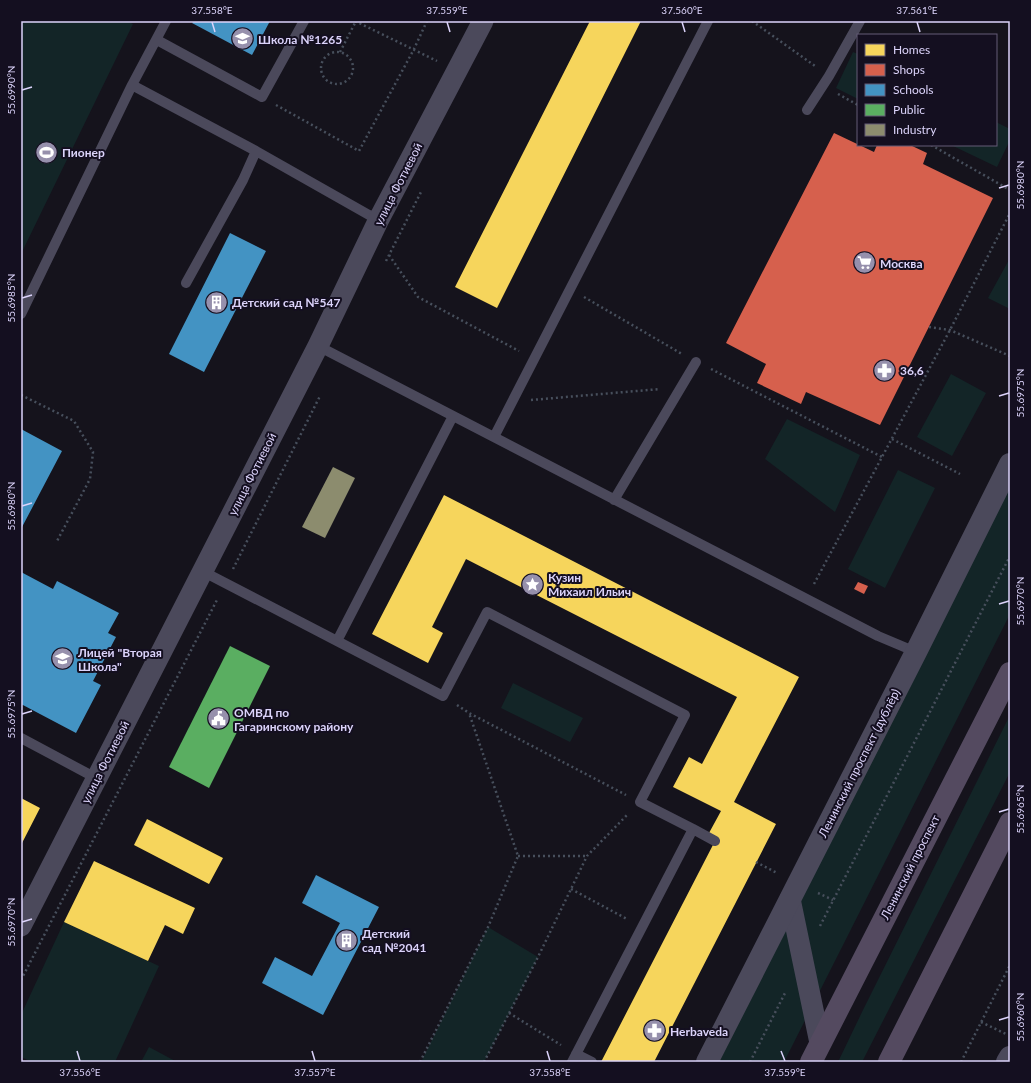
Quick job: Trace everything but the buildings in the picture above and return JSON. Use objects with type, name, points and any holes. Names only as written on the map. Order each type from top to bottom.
[{"type":"main road","name":"Ленинский проспект","points":[[815,1053],[1010,673]]},
{"type":"main road","points":[[889,1062],[1010,823]]},
{"type":"street","name":"улица Фотиевой","points":[[21,926],[318,346],[379,219],[483,21]]},
{"type":"street","name":"Ленинский проспект (дублёр)","points":[[707,1062],[1010,464]]},
{"type":"street","points":[[790,899],[803,959],[815,1053]]},
{"type":"street","points":[[1007,1062],[1010,1057]]},
{"type":"lane","points":[[21,314],[132,85],[166,21]]},
{"type":"lane","points":[[157,40],[262,97],[304,21]]},
{"type":"lane","points":[[494,437],[708,21]]},
{"type":"lane","points":[[807,110],[829,76],[860,21]]},
{"type":"lane","points":[[132,85],[256,151],[369,215],[379,219]]},
{"type":"lane","points":[[186,283],[243,180],[256,151]]},
{"type":"lane","points":[[318,346],[878,636],[916,652]]},
{"type":"lane","points":[[614,500],[696,362]]},
{"type":"lane","points":[[336,641],[453,416]]},
{"type":"lane","points":[[202,571],[443,696],[487,612],[685,715],[640,802],[715,841]]},
{"type":"lane","points":[[21,738],[96,778]]},
{"type":"lane","points":[[592,1062],[574,1058],[693,830]]},
{"type":"path","points":[[340,52],[356,21],[431,57]]},
{"type":"path","points":[[262,97],[359,151],[414,49],[427,21]]},
{"type":"path","points":[[752,21],[829,76]]},
{"type":"path","points":[[333,52],[340,52],[347,55],[351,60],[353,73],[348,81],[340,85],[326,81],[322,76],[320,69],[322,61],[326,56],[333,52]]},
{"type":"path","points":[[838,95],[857,104]]},
{"type":"path","points":[[933,146],[1010,190]]},
{"type":"path","points":[[806,599],[950,330],[1010,213]]},
{"type":"path","points":[[389,255],[418,297],[534,359]]},
{"type":"path","points":[[570,289],[696,362],[882,457]]},
{"type":"path","points":[[929,327],[950,330],[1010,356]]},
{"type":"path","points":[[512,402],[682,387]]},
{"type":"path","points":[[21,395],[74,421],[93,452],[90,479],[57,541]]},
{"type":"path","points":[[892,439],[960,474]]},
{"type":"path","points":[[820,926],[1010,556]]},
{"type":"path","points":[[443,696],[468,713],[640,802],[587,856],[484,1062]]},
{"type":"path","points":[[420,1062],[488,927],[518,856],[468,713]]},
{"type":"path","points":[[518,856],[587,856]]},
{"type":"path","points":[[756,862],[766,867]]},
{"type":"path","points":[[571,889],[642,927]]},
{"type":"path","points":[[750,1062],[803,959]]},
{"type":"path","points":[[961,1062],[1010,965]]},
{"type":"path","points":[[509,1013],[574,1058]]},
{"type":"path","points":[[981,1022],[1010,1036]]},
{"type":"shaded area","name":"Пионер","points":[[21,21],[127,21],[133,24],[21,254]]},
{"type":"shaded area","points":[[853,52],[857,54],[857,98],[836,88]]},
{"type":"shaded area","points":[[997,122],[1010,129],[1010,140],[997,167],[953,146],[997,146]]},
{"type":"shaded area","points":[[1010,258],[1010,309],[988,298]]},
{"type":"shaded area","points":[[951,374],[986,393],[952,456],[917,437]]},
{"type":"shaded area","points":[[787,419],[860,455],[835,512],[765,459]]},
{"type":"shaded area","points":[[898,470],[935,488],[885,588],[848,569]]},
{"type":"shaded area","points":[[1010,485],[1010,614],[784,1062],[718,1062]]},
{"type":"shaded area","points":[[513,683],[583,718],[570,742],[501,708]]},
{"type":"shaded area","points":[[1010,715],[1010,772],[862,1062],[838,1062],[862,1012]]},
{"type":"shaded area","points":[[64,922],[159,966],[115,1062],[32,1062],[21,1057],[21,1015]]},
{"type":"shaded area","points":[[488,927],[538,957],[484,1062],[421,1062]]},
{"type":"shaded area","points":[[149,1047],[177,1062],[141,1062]]},
{"type":"place","name":"Школа №1265","points":[[242,39]]},
{"type":"place","name":"Пионер","points":[[46,152]]},
{"type":"place","name":"Москва","points":[[864,263]]},
{"type":"place","name":"Детский сад №547","points":[[217,302]]},
{"type":"place","name":"36,6","points":[[885,370]]},
{"type":"place","name":"Кузин Михаил Ильич","points":[[533,584]]},
{"type":"place","name":"Лицей \"Вторая Школа\"","points":[[63,659]]},
{"type":"place","name":"ОМВД по Гагаринскому району","points":[[219,719]]},
{"type":"place","name":"Детский сад №2041","points":[[346,940]]},
{"type":"place","name":"Herbaveda","points":[[655,1031]]}]
